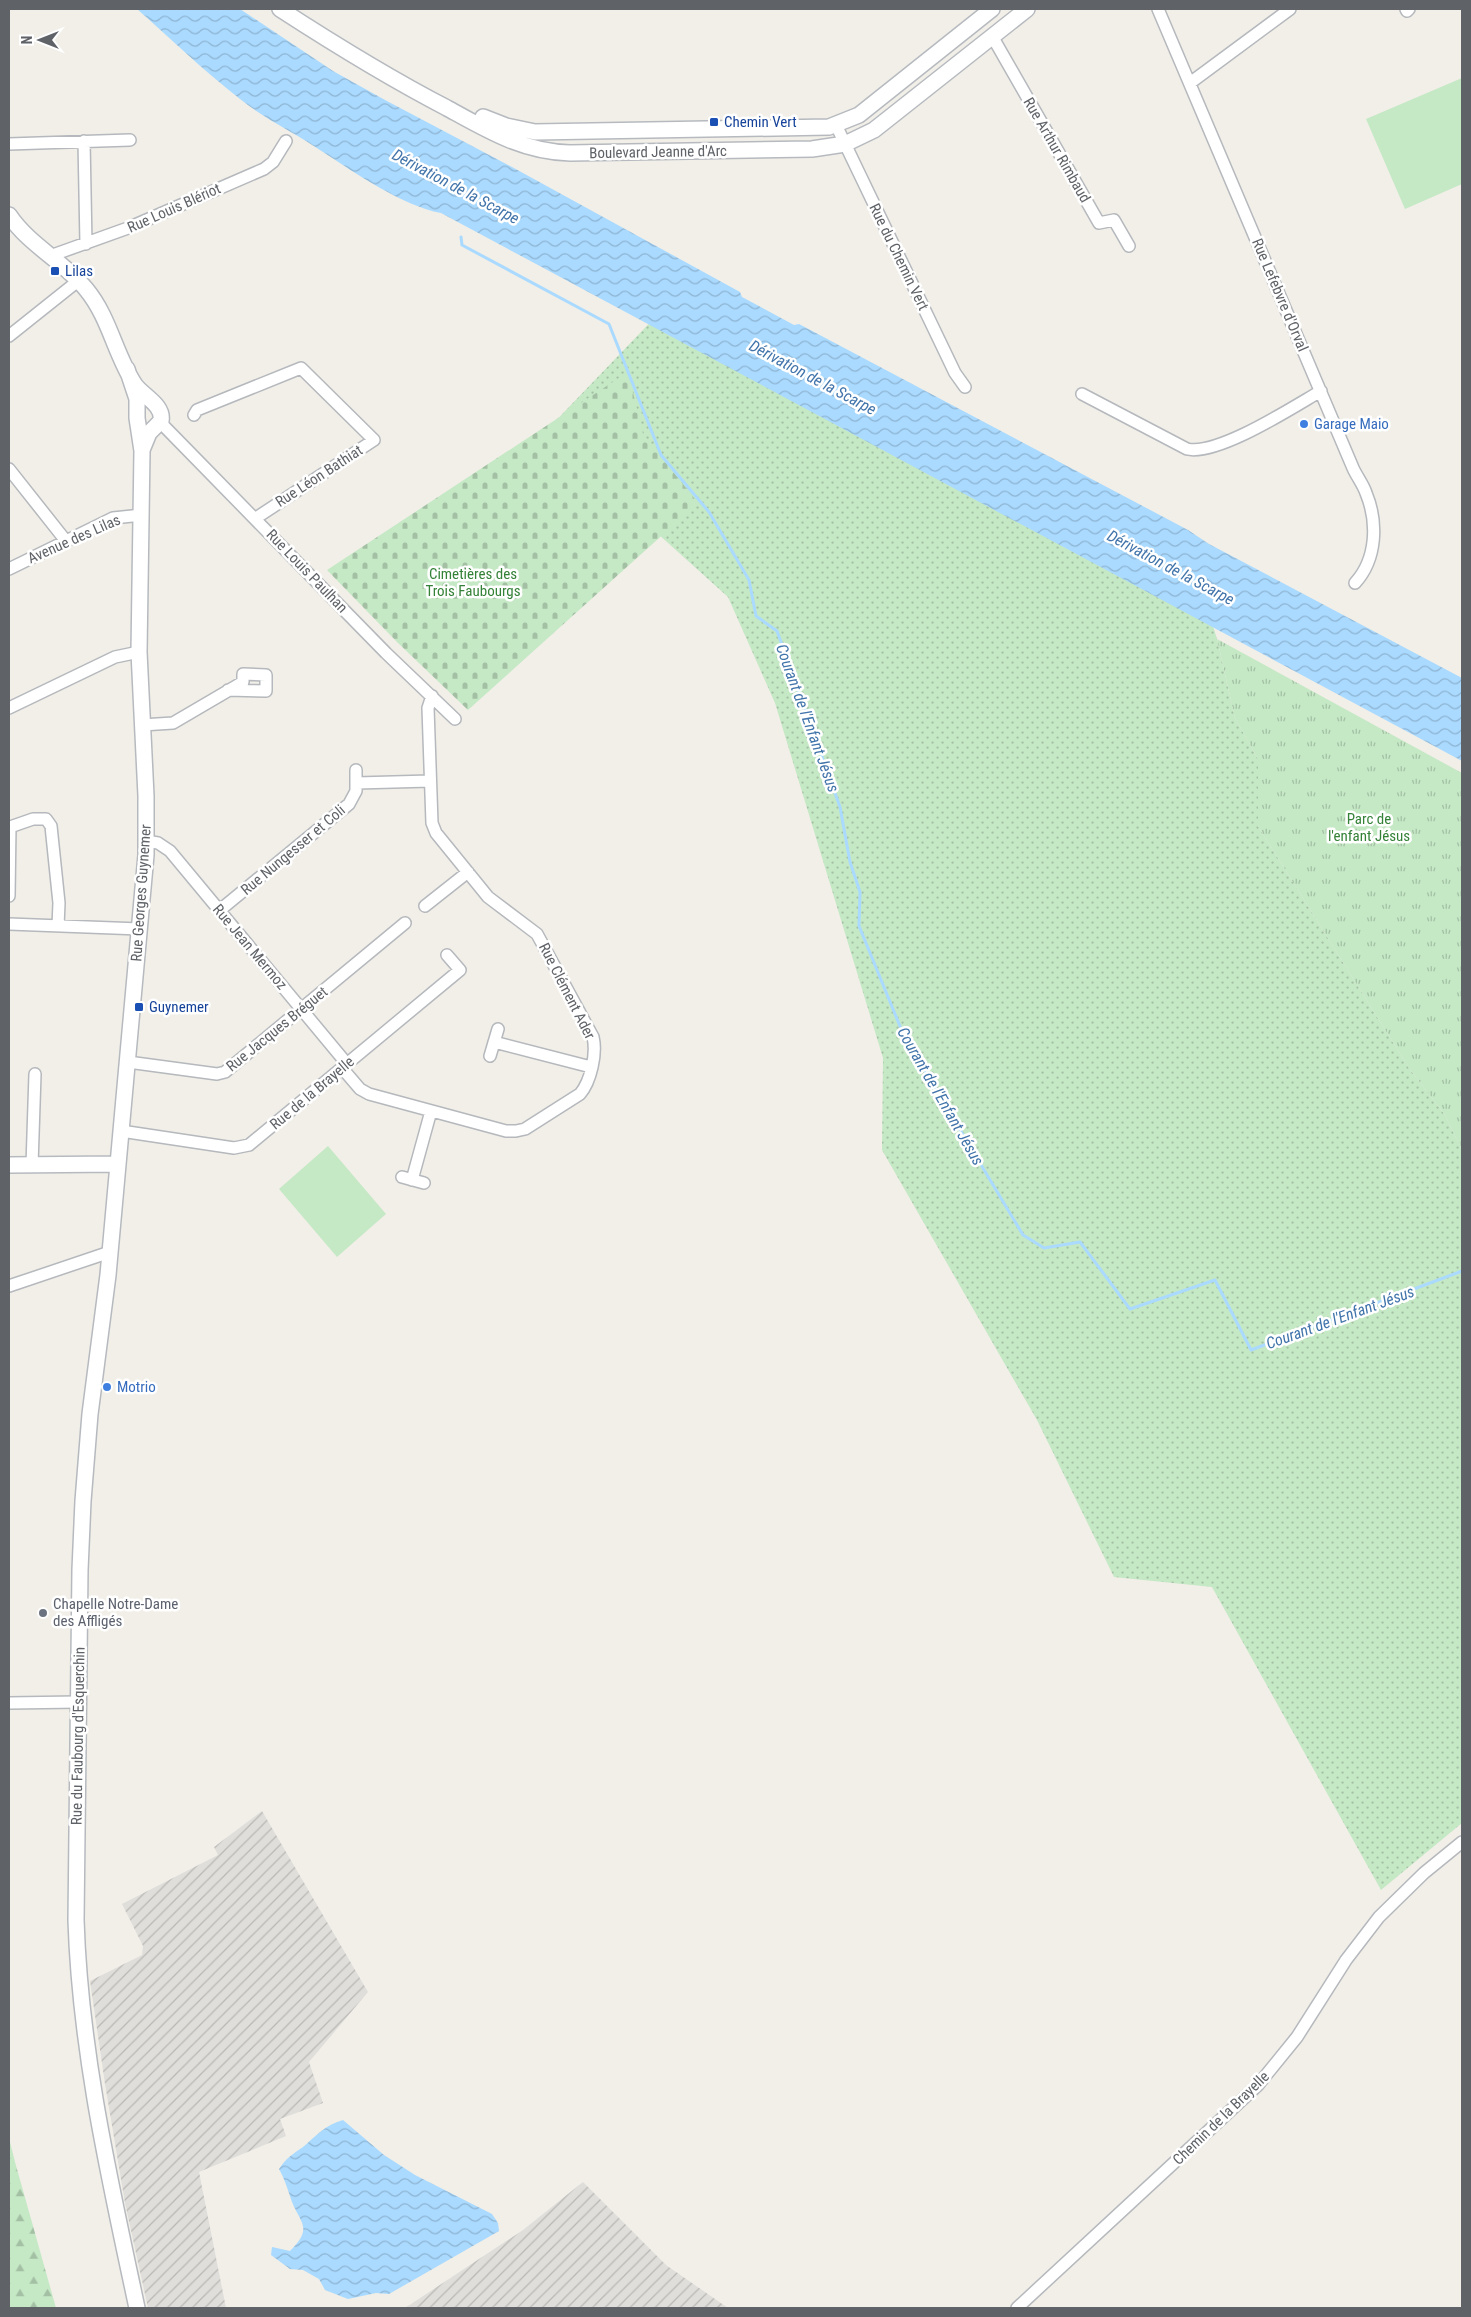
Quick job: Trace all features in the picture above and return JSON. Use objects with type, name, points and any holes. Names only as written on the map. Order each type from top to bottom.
[{"type":"main road","name":"Boulevard Jeanne d'Arc","points":[[280,9],[298,15],[489,120],[516,129],[535,132],[811,128],[836,125],[859,115],[992,9]]},
{"type":"main road","points":[[284,9],[298,15]]},
{"type":"main road","name":"Boulevard Jeanne d'Arc","points":[[298,15],[428,99],[501,137],[534,149],[570,153],[812,150],[845,144],[880,126],[1026,9]]},
{"type":"main road","name":"Rue Georges Guynemer","points":[[9,215],[24,234],[78,281],[104,316],[137,399],[142,451],[139,652],[146,842],[128,1062],[101,1334]]},
{"type":"main road","name":"Rue Georges Guynemer","points":[[126,369],[137,388],[154,405]]},
{"type":"main road","points":[[144,404],[154,405],[161,412],[157,425],[144,428],[138,417],[144,404]]},
{"type":"main road","name":"Rue Georges Guynemer","points":[[142,451],[147,437],[157,425]]},
{"type":"main road","points":[[9,1165],[117,1164]]},
{"type":"main road","name":"Rue du Faubourg d'Esquerchin","points":[[101,1334],[90,1419],[82,1531],[78,1702],[78,1960],[81,2004],[102,2137],[137,2308]]},
{"type":"main road","name":"Rue du Faubourg d'Esquerchin","points":[[102,2137],[108,2202],[130,2308]]},
{"type":"street","name":"Rue Lefebvre d'Orval","points":[[1158,9],[1353,468],[1367,495],[1372,514],[1373,538],[1371,557],[1365,570],[1355,583]]},
{"type":"street","points":[[1190,83],[1290,9]]},
{"type":"street","name":"Rue Arthur Rimbaud","points":[[992,36],[1099,223],[1114,220],[1129,246]]},
{"type":"street","name":"Rue du Chemin Vert","points":[[836,125],[955,373],[965,387]]},
{"type":"street","points":[[9,144],[130,140]]},
{"type":"street","name":"Rue Louis Blériot","points":[[50,256],[128,228],[264,169],[277,158],[286,141]]},
{"type":"street","points":[[84,142],[86,244]]},
{"type":"street","points":[[9,336],[78,281]]},
{"type":"street","name":"Rue Léon Bathiat","points":[[194,415],[197,410],[301,368],[374,440],[256,518]]},
{"type":"street","points":[[1082,394],[1187,449],[1197,451],[1206,449],[1264,424],[1320,391]]},
{"type":"street","name":"Rue Louis Paulhan","points":[[157,425],[256,518],[386,653],[455,719]]},
{"type":"street","points":[[9,469],[66,541]]},
{"type":"street","name":"Avenue des Lilas","points":[[9,569],[113,518],[142,515]]},
{"type":"street","points":[[9,708],[115,657],[139,652]]},
{"type":"street","points":[[142,724],[173,722],[228,690]]},
{"type":"street","name":"Rue Clément Ader","points":[[344,1066],[364,1092],[506,1131],[521,1130],[580,1094],[585,1086],[591,1067],[595,1048],[593,1037],[537,934],[492,900],[433,828],[428,708],[432,696]]},
{"type":"street","points":[[356,770],[357,783],[430,780]]},
{"type":"street","name":"Rue Nungesser et Coli","points":[[220,910],[349,804],[356,792],[357,783]]},
{"type":"street","points":[[9,896],[10,826],[33,819],[46,819],[51,826],[59,903],[58,926]]},
{"type":"street","name":"Rue Jean Mermoz","points":[[146,842],[158,843],[170,851],[302,1010],[344,1066]]},
{"type":"street","points":[[425,906],[468,872]]},
{"type":"street","name":"Rue Jacques Bréguet","points":[[128,1062],[222,1074],[302,1010],[405,923]]},
{"type":"street","points":[[9,924],[140,929]]},
{"type":"street","name":"Rue de la Brayelle","points":[[121,1130],[234,1148],[245,1147],[460,970],[447,955]]},
{"type":"street","points":[[490,1056],[498,1029]]},
{"type":"street","points":[[494,1042],[591,1067]]},
{"type":"street","points":[[32,1165],[35,1074]]},
{"type":"street","points":[[413,1180],[431,1110]]},
{"type":"street","points":[[9,1286],[110,1252]]},
{"type":"street","points":[[9,1703],[78,1702]]},
{"type":"street","name":"Chemin de la Brayelle","points":[[1017,2308],[1258,2085],[1293,2042],[1337,1972],[1373,1925],[1416,1880],[1462,1842]]},
{"type":"shaded area","points":[[262,1811],[368,1992],[309,2062],[323,2103],[280,2119],[286,2136],[199,2172],[226,2308],[148,2308],[125,2203],[90,1981],[142,1955],[143,1946],[122,1904],[218,1855],[214,1847]]},
{"type":"shaded area","points":[[583,2182],[666,2265],[728,2308],[405,2308],[523,2230]]},
{"type":"green space","points":[[1462,78],[1462,184],[1405,209],[1366,119]]},
{"type":"green space","points":[[689,282],[1190,552],[1217,639],[1235,718],[1258,759],[1258,826],[1409,1068],[1445,1115],[1462,1150],[1462,1823],[1381,1890],[1212,1587],[1114,1577],[1037,1420],[882,1150],[883,1058],[775,703],[728,597],[545,432]]},
{"type":"green space","name":"Cimetières des Trois Faubourgs","points":[[628,372],[643,434],[698,503],[468,710],[397,642],[327,570]]},
{"type":"green space","name":"Parc de l'enfant Jésus","points":[[1217,639],[1462,773],[1462,1150],[1445,1115],[1409,1068],[1258,826],[1258,759],[1235,718]]},
{"type":"green space","points":[[328,1146],[386,1214],[337,1257],[279,1189]]},
{"type":"green space","points":[[9,2138],[15,2162],[56,2308],[9,2308]]},
{"type":"water","name":"Dérivation de la Scarpe","points":[[137,9],[240,9],[333,71],[740,292],[742,297],[794,325],[799,324],[1188,530],[1209,544],[1462,678],[1462,761],[441,213],[411,203],[380,188],[250,107]]},
{"type":"water","points":[[343,2120],[384,2155],[415,2175],[492,2214],[498,2223],[499,2231],[389,2294],[376,2293],[348,2299],[325,2290],[319,2279],[303,2270],[290,2269],[271,2255],[272,2247],[290,2251],[301,2237],[303,2226],[279,2169],[290,2156],[321,2131]]},
{"type":"waterway","name":"Courant de l'Enfant Jésus","points":[[461,237],[462,245],[609,324],[661,455],[709,512],[749,580],[756,616],[777,631],[840,807],[850,862],[860,892],[859,926],[904,1036],[1023,1235],[1044,1248],[1080,1242],[1130,1309],[1215,1280],[1251,1350],[1462,1271]]},
{"type":"place","name":"Chemin Vert","points":[[714,122]]},
{"type":"place","name":"Lilas","points":[[55,271]]},
{"type":"place","name":"Garage Maio","points":[[1304,424]]},
{"type":"place","name":"Guynemer","points":[[139,1007]]},
{"type":"place","name":"Motrio","points":[[107,1387]]},
{"type":"place","name":"Chapelle Notre-Dame des Affligés","points":[[43,1613]]}]
